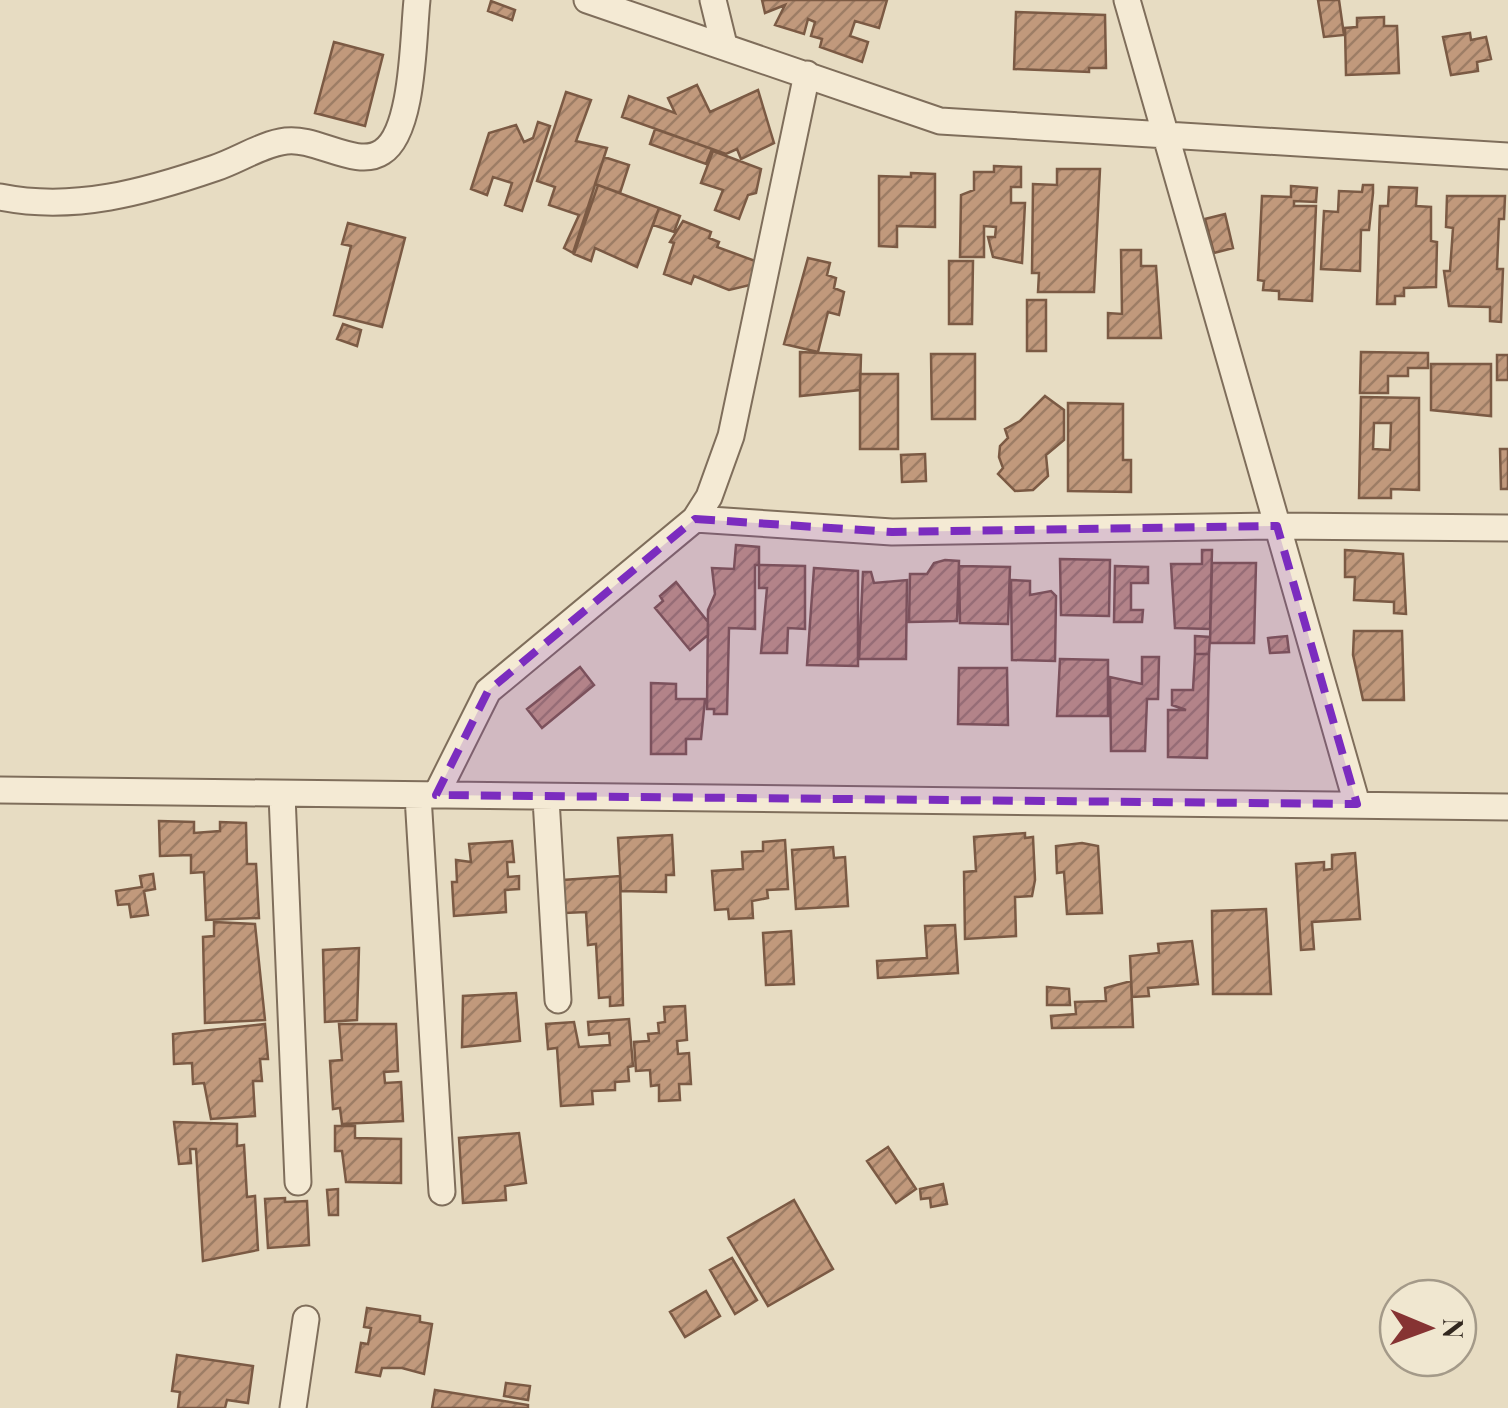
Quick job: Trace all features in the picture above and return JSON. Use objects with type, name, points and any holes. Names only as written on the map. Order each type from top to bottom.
[{"type":"street","points":[[0,197],[49,204],[126,195],[218,168],[284,141],[311,142],[361,157],[382,152],[399,131],[405,110],[417,0]]},
{"type":"street","points":[[587,0],[940,121],[1508,156]]},
{"type":"street","points":[[713,0],[724,46]]},
{"type":"street","points":[[1127,0],[1357,804]]},
{"type":"street","points":[[442,1192],[427,796],[488,691],[695,519],[709,497],[732,436],[807,74]]},
{"type":"street","points":[[695,519],[892,532],[1278,526],[1508,528]]},
{"type":"street","points":[[0,790],[1508,807]]},
{"type":"street","points":[[282,795],[298,1182]]},
{"type":"street","points":[[546,799],[558,1000]]},
{"type":"street","points":[[293,1408],[306,1319]]},
{"type":"highlighted area","points":[[695,519],[892,532],[1277,526],[1357,804],[436,795],[488,691]]},
{"type":"building","points":[[762,0],[887,0],[879,28],[855,21],[850,36],[868,42],[862,62],[820,47],[822,39],[811,36],[815,22],[808,19],[804,34],[775,25],[785,5],[765,13]]},
{"type":"building","points":[[1318,0],[1339,0],[1344,35],[1324,37]]},
{"type":"building","points":[[491,1],[515,10],[512,20],[488,11]]},
{"type":"building","points":[[1016,12],[1105,15],[1106,68],[1089,68],[1089,72],[1014,69]]},
{"type":"building","points":[[1384,17],[1384,26],[1397,26],[1399,73],[1346,75],[1345,28],[1357,27],[1357,18]]},
{"type":"building","points":[[1470,33],[1471,40],[1486,37],[1491,59],[1477,62],[1478,71],[1451,75],[1443,37]]},
{"type":"building","points":[[334,42],[383,55],[365,126],[315,113]]},
{"type":"building","points":[[697,85],[710,112],[758,90],[774,143],[741,159],[737,149],[726,154],[622,117],[629,96],[675,113],[668,98]]},
{"type":"building","points":[[566,92],[591,100],[576,141],[607,148],[573,253],[564,248],[579,215],[549,205],[555,187],[537,181]]},
{"type":"building","points":[[538,122],[550,126],[522,211],[505,205],[512,183],[493,177],[487,195],[471,189],[489,133],[516,125],[524,142],[533,138]]},
{"type":"building","points":[[655,129],[712,149],[706,164],[650,144]]},
{"type":"building","points":[[713,151],[761,169],[756,193],[748,195],[739,219],[715,210],[723,190],[701,183]]},
{"type":"building","points":[[604,157],[629,165],[620,193],[595,184]]},
{"type":"building","points":[[994,166],[1021,167],[1021,187],[1011,187],[1011,203],[1025,203],[1022,263],[993,257],[988,237],[995,237],[996,227],[984,226],[984,257],[960,257],[961,195],[974,190],[974,172],[994,172]]},
{"type":"building","points":[[1057,169],[1100,169],[1094,292],[1038,292],[1039,273],[1032,273],[1033,184],[1057,185]]},
{"type":"building","points":[[911,173],[935,174],[935,227],[897,226],[897,247],[879,246],[879,176],[911,177]]},
{"type":"building","points":[[598,185],[659,208],[637,267],[595,248],[591,261],[574,254]]},
{"type":"building","points":[[1363,185],[1373,185],[1373,193],[1369,230],[1361,230],[1360,271],[1321,269],[1324,211],[1338,212],[1339,191],[1362,192]]},
{"type":"building","points":[[1291,186],[1317,188],[1316,202],[1294,201],[1294,206],[1316,206],[1312,301],[1279,299],[1279,291],[1263,290],[1264,281],[1258,280],[1262,196],[1291,197]]},
{"type":"building","points":[[1389,187],[1417,188],[1416,206],[1431,207],[1431,241],[1437,242],[1436,287],[1404,288],[1404,296],[1395,296],[1395,304],[1377,304],[1380,206],[1388,206]]},
{"type":"building","points":[[1447,196],[1505,196],[1504,219],[1499,219],[1497,269],[1503,269],[1501,322],[1490,321],[1490,307],[1449,306],[1444,271],[1450,271],[1453,228],[1446,227]]},
{"type":"building","points":[[659,208],[680,216],[674,232],[653,225]]},
{"type":"building","points":[[1225,214],[1233,248],[1214,253],[1205,219]]},
{"type":"building","points":[[683,221],[711,232],[709,238],[719,242],[717,247],[758,262],[750,285],[729,290],[694,276],[691,284],[664,274],[674,243],[670,242]]},
{"type":"building","points":[[348,223],[405,238],[382,327],[334,315],[351,246],[342,244]]},
{"type":"building","points":[[1121,250],[1141,250],[1141,266],[1156,266],[1161,338],[1108,338],[1108,313],[1122,314]]},
{"type":"building","points":[[808,258],[830,263],[827,275],[836,278],[834,288],[844,292],[839,315],[828,312],[818,352],[784,344]]},
{"type":"building","points":[[949,261],[973,261],[972,324],[949,324]]},
{"type":"building","points":[[1027,300],[1046,300],[1046,351],[1027,351]]},
{"type":"building","points":[[343,324],[361,330],[357,346],[337,339]]},
{"type":"building","points":[[800,352],[861,355],[860,390],[800,396]]},
{"type":"building","points":[[1361,352],[1428,353],[1428,368],[1408,368],[1408,376],[1388,376],[1388,393],[1360,393]]},
{"type":"building","points":[[931,354],[975,354],[975,419],[932,419]]},
{"type":"building","points":[[1497,355],[1508,355],[1508,380],[1497,380]]},
{"type":"building","points":[[1431,364],[1491,364],[1491,416],[1431,410]]},
{"type":"building","points":[[860,374],[898,374],[898,449],[860,449]]},
{"type":"building","points":[[1045,396],[1064,410],[1064,440],[1046,455],[1048,476],[1033,490],[1015,491],[998,474],[1003,468],[1000,446],[1008,438],[1005,429],[1020,421]]},
{"type":"building","points":[[1361,397],[1419,398],[1419,490],[1391,489],[1391,498],[1359,498]],"holes":[[[1374,423],[1391,423],[1390,450],[1373,449]]]},
{"type":"building","points":[[1068,403],[1123,404],[1123,460],[1131,460],[1131,492],[1068,491]]},
{"type":"building","points":[[1500,449],[1508,449],[1508,489],[1501,489]]},
{"type":"building","points":[[925,454],[926,481],[902,482],[901,455]]},
{"type":"building","points":[[736,545],[759,547],[759,565],[755,565],[755,629],[729,628],[727,714],[714,714],[714,709],[707,709],[708,610],[715,594],[712,568],[734,569]]},
{"type":"building","points":[[1202,550],[1212,550],[1210,629],[1175,628],[1171,564],[1202,564]]},
{"type":"building","points":[[1345,550],[1403,554],[1406,614],[1394,613],[1394,602],[1354,600],[1355,577],[1345,577]]},
{"type":"building","points":[[1060,559],[1110,560],[1109,616],[1061,615]]},
{"type":"building","points":[[959,561],[957,621],[909,622],[910,574],[927,574],[934,563]]},
{"type":"building","points":[[1212,563],[1256,563],[1254,643],[1210,643]]},
{"type":"building","points":[[759,565],[805,566],[805,629],[788,628],[787,653],[761,653],[767,588],[759,588]]},
{"type":"building","points":[[959,566],[1010,567],[1008,624],[960,623]]},
{"type":"building","points":[[1115,566],[1148,567],[1148,583],[1131,583],[1131,610],[1143,610],[1142,622],[1114,622]]},
{"type":"building","points":[[814,568],[858,571],[858,666],[807,665]]},
{"type":"building","points":[[863,572],[871,572],[874,583],[907,580],[906,659],[859,659]]},
{"type":"building","points":[[1011,580],[1030,581],[1030,595],[1051,591],[1056,596],[1055,661],[1012,660]]},
{"type":"building","points":[[676,582],[708,622],[708,635],[690,650],[655,608],[663,601],[660,596]]},
{"type":"building","points":[[1354,631],[1402,631],[1404,700],[1363,700],[1353,655]]},
{"type":"building","points":[[1195,636],[1210,637],[1209,654],[1195,654]]},
{"type":"building","points":[[1287,636],[1289,652],[1270,653],[1268,638]]},
{"type":"building","points":[[1195,654],[1209,654],[1207,758],[1168,757],[1168,710],[1186,710],[1172,705],[1172,690],[1193,690]]},
{"type":"building","points":[[1142,657],[1159,657],[1158,699],[1147,699],[1145,751],[1111,751],[1110,677],[1142,684]]},
{"type":"building","points":[[1060,659],[1108,660],[1108,716],[1057,716]]},
{"type":"building","points":[[580,667],[594,685],[542,728],[527,709]]},
{"type":"building","points":[[959,668],[1007,668],[1008,725],[958,724]]},
{"type":"building","points":[[651,683],[676,684],[676,699],[705,699],[701,739],[686,739],[686,754],[651,754]]},
{"type":"building","points":[[159,821],[194,822],[194,833],[220,831],[220,822],[246,823],[247,864],[256,864],[259,918],[206,920],[204,872],[191,873],[191,855],[160,856]]},
{"type":"building","points":[[1025,833],[1025,838],[1033,837],[1035,880],[1032,896],[1015,897],[1016,936],[965,939],[964,872],[976,871],[974,837]]},
{"type":"building","points":[[672,835],[674,875],[666,875],[666,892],[621,891],[618,838]]},
{"type":"building","points":[[785,840],[788,889],[767,890],[768,898],[752,901],[753,918],[729,919],[728,909],[715,910],[712,871],[743,869],[742,852],[763,851],[763,842]]},
{"type":"building","points":[[512,841],[514,862],[507,862],[508,877],[519,876],[519,889],[505,890],[506,912],[454,916],[452,882],[457,882],[456,860],[471,862],[469,844]]},
{"type":"building","points":[[1056,846],[1098,846],[1102,913],[1067,914],[1064,872],[1057,873]]},
{"type":"building","points":[[833,847],[834,858],[845,857],[848,906],[796,909],[792,850]]},
{"type":"building","points":[[1355,853],[1360,919],[1312,922],[1314,949],[1301,950],[1296,864],[1324,862],[1324,870],[1332,869],[1332,855]]},
{"type":"building","points":[[153,874],[155,889],[144,891],[148,915],[131,917],[129,904],[118,905],[116,891],[142,887],[140,876]]},
{"type":"building","points":[[620,876],[623,1005],[610,1006],[610,997],[599,998],[596,944],[588,945],[586,912],[565,913],[563,880]]},
{"type":"building","points":[[1266,909],[1271,994],[1213,994],[1212,911]]},
{"type":"building","points":[[214,922],[255,924],[265,1020],[205,1023],[203,937],[214,936]]},
{"type":"building","points":[[955,925],[958,973],[878,978],[877,961],[927,958],[925,926]]},
{"type":"building","points":[[791,931],[794,984],[766,985],[763,933]]},
{"type":"building","points":[[1192,941],[1198,984],[1148,988],[1149,996],[1132,997],[1130,956],[1159,953],[1158,944]]},
{"type":"building","points":[[359,948],[357,1020],[325,1022],[323,950]]},
{"type":"building","points":[[1131,981],[1133,1027],[1052,1028],[1051,1016],[1076,1014],[1075,1002],[1106,1001],[1105,988]]},
{"type":"building","points":[[1047,987],[1069,989],[1070,1005],[1047,1005]]},
{"type":"building","points":[[516,993],[520,1041],[462,1047],[463,996]]},
{"type":"building","points":[[685,1006],[687,1040],[677,1041],[678,1054],[689,1053],[691,1084],[679,1084],[680,1100],[659,1101],[659,1085],[651,1086],[650,1070],[636,1071],[634,1042],[649,1041],[648,1034],[659,1033],[658,1023],[665,1022],[664,1007]]},
{"type":"building","points":[[629,1019],[633,1066],[628,1067],[629,1081],[615,1082],[615,1090],[592,1091],[593,1104],[561,1106],[557,1048],[548,1049],[546,1024],[574,1022],[579,1047],[610,1045],[609,1033],[589,1035],[588,1022]]},
{"type":"building","points":[[265,1024],[268,1059],[260,1059],[262,1081],[253,1081],[255,1116],[211,1119],[204,1083],[193,1084],[192,1063],[174,1064],[173,1034]]},
{"type":"building","points":[[339,1024],[396,1024],[398,1071],[384,1072],[385,1083],[401,1082],[403,1121],[342,1124],[340,1108],[333,1109],[330,1061],[342,1060]]},
{"type":"building","points":[[174,1122],[237,1124],[237,1146],[244,1145],[247,1197],[255,1196],[258,1250],[203,1261],[196,1149],[190,1149],[191,1163],[179,1164]]},
{"type":"building","points":[[335,1126],[355,1126],[355,1138],[401,1139],[401,1183],[346,1182],[342,1151],[335,1151]]},
{"type":"building","points":[[519,1133],[526,1183],[505,1186],[506,1200],[463,1203],[459,1138]]},
{"type":"building","points":[[888,1147],[916,1189],[896,1203],[867,1161]]},
{"type":"building","points":[[943,1184],[947,1204],[931,1207],[930,1198],[921,1199],[920,1189]]},
{"type":"building","points":[[338,1189],[338,1215],[329,1215],[327,1190]]},
{"type":"building","points":[[285,1198],[285,1202],[307,1201],[309,1245],[268,1248],[265,1199]]},
{"type":"building","points":[[794,1200],[833,1269],[768,1306],[728,1238]]},
{"type":"building","points":[[732,1258],[757,1300],[735,1314],[710,1270]]},
{"type":"building","points":[[706,1291],[720,1316],[685,1337],[670,1312]]},
{"type":"building","points":[[367,1308],[420,1316],[420,1322],[432,1324],[424,1374],[402,1368],[382,1368],[380,1376],[356,1372],[361,1343],[368,1344],[371,1328],[364,1327]]},
{"type":"building","points":[[177,1355],[253,1366],[248,1403],[227,1400],[225,1408],[178,1408],[180,1392],[172,1391]]},
{"type":"building","points":[[506,1383],[530,1386],[528,1400],[504,1396]]},
{"type":"building","points":[[435,1390],[528,1405],[528,1408],[432,1408]]}]
